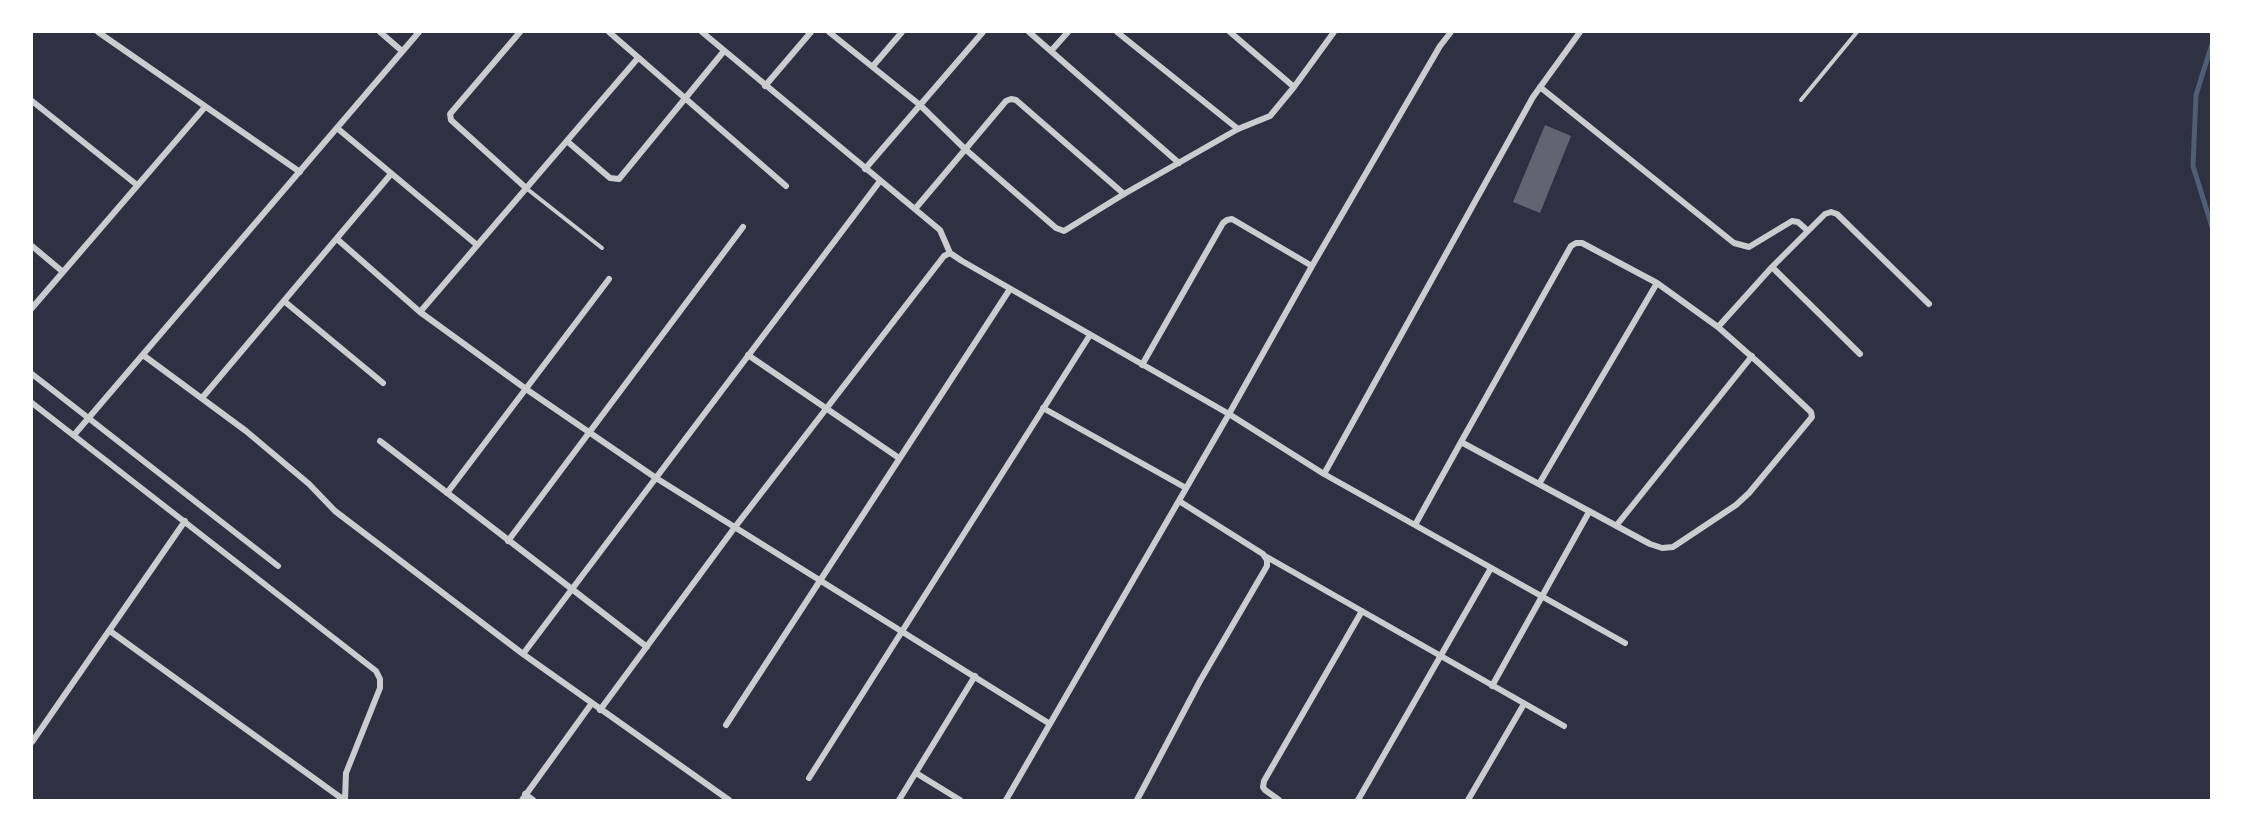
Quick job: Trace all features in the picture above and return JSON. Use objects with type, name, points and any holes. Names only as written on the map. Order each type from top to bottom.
[{"type":"street","points":[[98,32],[300,172]]},
{"type":"street","points":[[380,32],[402,51]]},
{"type":"street","points":[[74,435],[418,32]]},
{"type":"street","points":[[520,32],[450,114],[451,120],[526,188]]},
{"type":"street","points":[[609,32],[786,186]]},
{"type":"street","points":[[702,32],[940,230],[949,251],[1089,335],[1229,414],[1324,474],[1625,643]]},
{"type":"street","points":[[765,86],[811,32]]},
{"type":"street","points":[[829,32],[920,105],[965,149],[1059,230],[1069,229],[1124,194],[1238,129],[1270,116],[1334,32]]},
{"type":"street","points":[[873,66],[902,32]]},
{"type":"street","points":[[866,169],[984,32]]},
{"type":"street","points":[[1029,32],[1179,163]]},
{"type":"street","points":[[1051,51],[1068,32]]},
{"type":"street","points":[[1118,32],[1238,129]]},
{"type":"street","points":[[1230,32],[1294,87]]},
{"type":"street","points":[[1006,801],[1312,266],[1440,46],[1451,32]]},
{"type":"street","points":[[1324,474],[1540,87],[1580,32]]},
{"type":"street","points":[[568,142],[610,178],[619,179],[724,51]]},
{"type":"street","points":[[420,312],[638,58]]},
{"type":"street","points":[[1540,87],[1734,243],[1749,247],[1792,221],[1798,222],[1808,231]]},
{"type":"street","points":[[915,209],[1006,101],[1011,99],[1016,100],[1124,194]]},
{"type":"street","points":[[32,101],[137,185]]},
{"type":"street","points":[[32,308],[205,107]]},
{"type":"street","points":[[337,128],[477,245]]},
{"type":"street","points":[[202,398],[392,174]]},
{"type":"street","points":[[523,654],[880,181]]},
{"type":"street","points":[[1718,327],[1772,267],[1826,214],[1831,212],[1837,214],[1929,304]]},
{"type":"street","points":[[1142,365],[1223,223],[1227,220],[1232,219],[1312,266]]},
{"type":"street","points":[[508,541],[743,227]]},
{"type":"street","points":[[337,239],[420,312],[588,432],[656,478],[1050,724]]},
{"type":"street","points":[[1415,525],[1461,442],[1572,246],[1576,243],[1582,243],[1657,283],[1718,327],[1811,412],[1812,417],[1749,493],[1736,505],[1673,547],[1662,548],[1589,512],[1461,442]]},
{"type":"street","points":[[32,246],[63,272]]},
{"type":"street","points":[[600,710],[735,527],[949,251]]},
{"type":"street","points":[[1772,267],[1860,354]]},
{"type":"street","points":[[447,493],[609,279]]},
{"type":"street","points":[[1539,484],[1657,283]]},
{"type":"street","points":[[726,725],[1010,289]]},
{"type":"street","points":[[284,301],[383,383]]},
{"type":"street","points":[[809,778],[1089,335]]},
{"type":"street","points":[[143,355],[202,398],[309,484],[335,511],[523,654],[729,801]]},
{"type":"street","points":[[748,355],[899,458]]},
{"type":"street","points":[[1617,526],[1752,356]]},
{"type":"street","points":[[32,374],[278,566]]},
{"type":"street","points":[[32,403],[376,671],[380,679],[380,688],[346,773],[345,801]]},
{"type":"street","points":[[1043,408],[1186,488]]},
{"type":"street","points":[[380,441],[647,647]]},
{"type":"street","points":[[1179,501],[1263,554],[1564,726]]},
{"type":"street","points":[[1492,686],[1589,512]]},
{"type":"street","points":[[32,742],[185,521]]},
{"type":"street","points":[[1137,801],[1200,681],[1267,566],[1267,560],[1263,554]]},
{"type":"street","points":[[1358,801],[1491,568]]},
{"type":"street","points":[[1279,801],[1265,790],[1264,781],[1362,611]]},
{"type":"street","points":[[110,631],[345,801]]},
{"type":"street","points":[[899,801],[975,676]]},
{"type":"street","points":[[533,801],[523,797],[592,703]]},
{"type":"street","points":[[1468,801],[1524,704]]},
{"type":"street","points":[[916,773],[960,801]]},
{"type":"lane","points":[[1802,100],[1857,32]]},
{"type":"lane","points":[[526,188],[602,248]]},
{"type":"building","points":[[1545,125],[1571,136],[1540,213],[1513,202]]},
{"type":"waterway","points":[[2212,44],[2196,95],[2193,166],[2212,227]]}]
